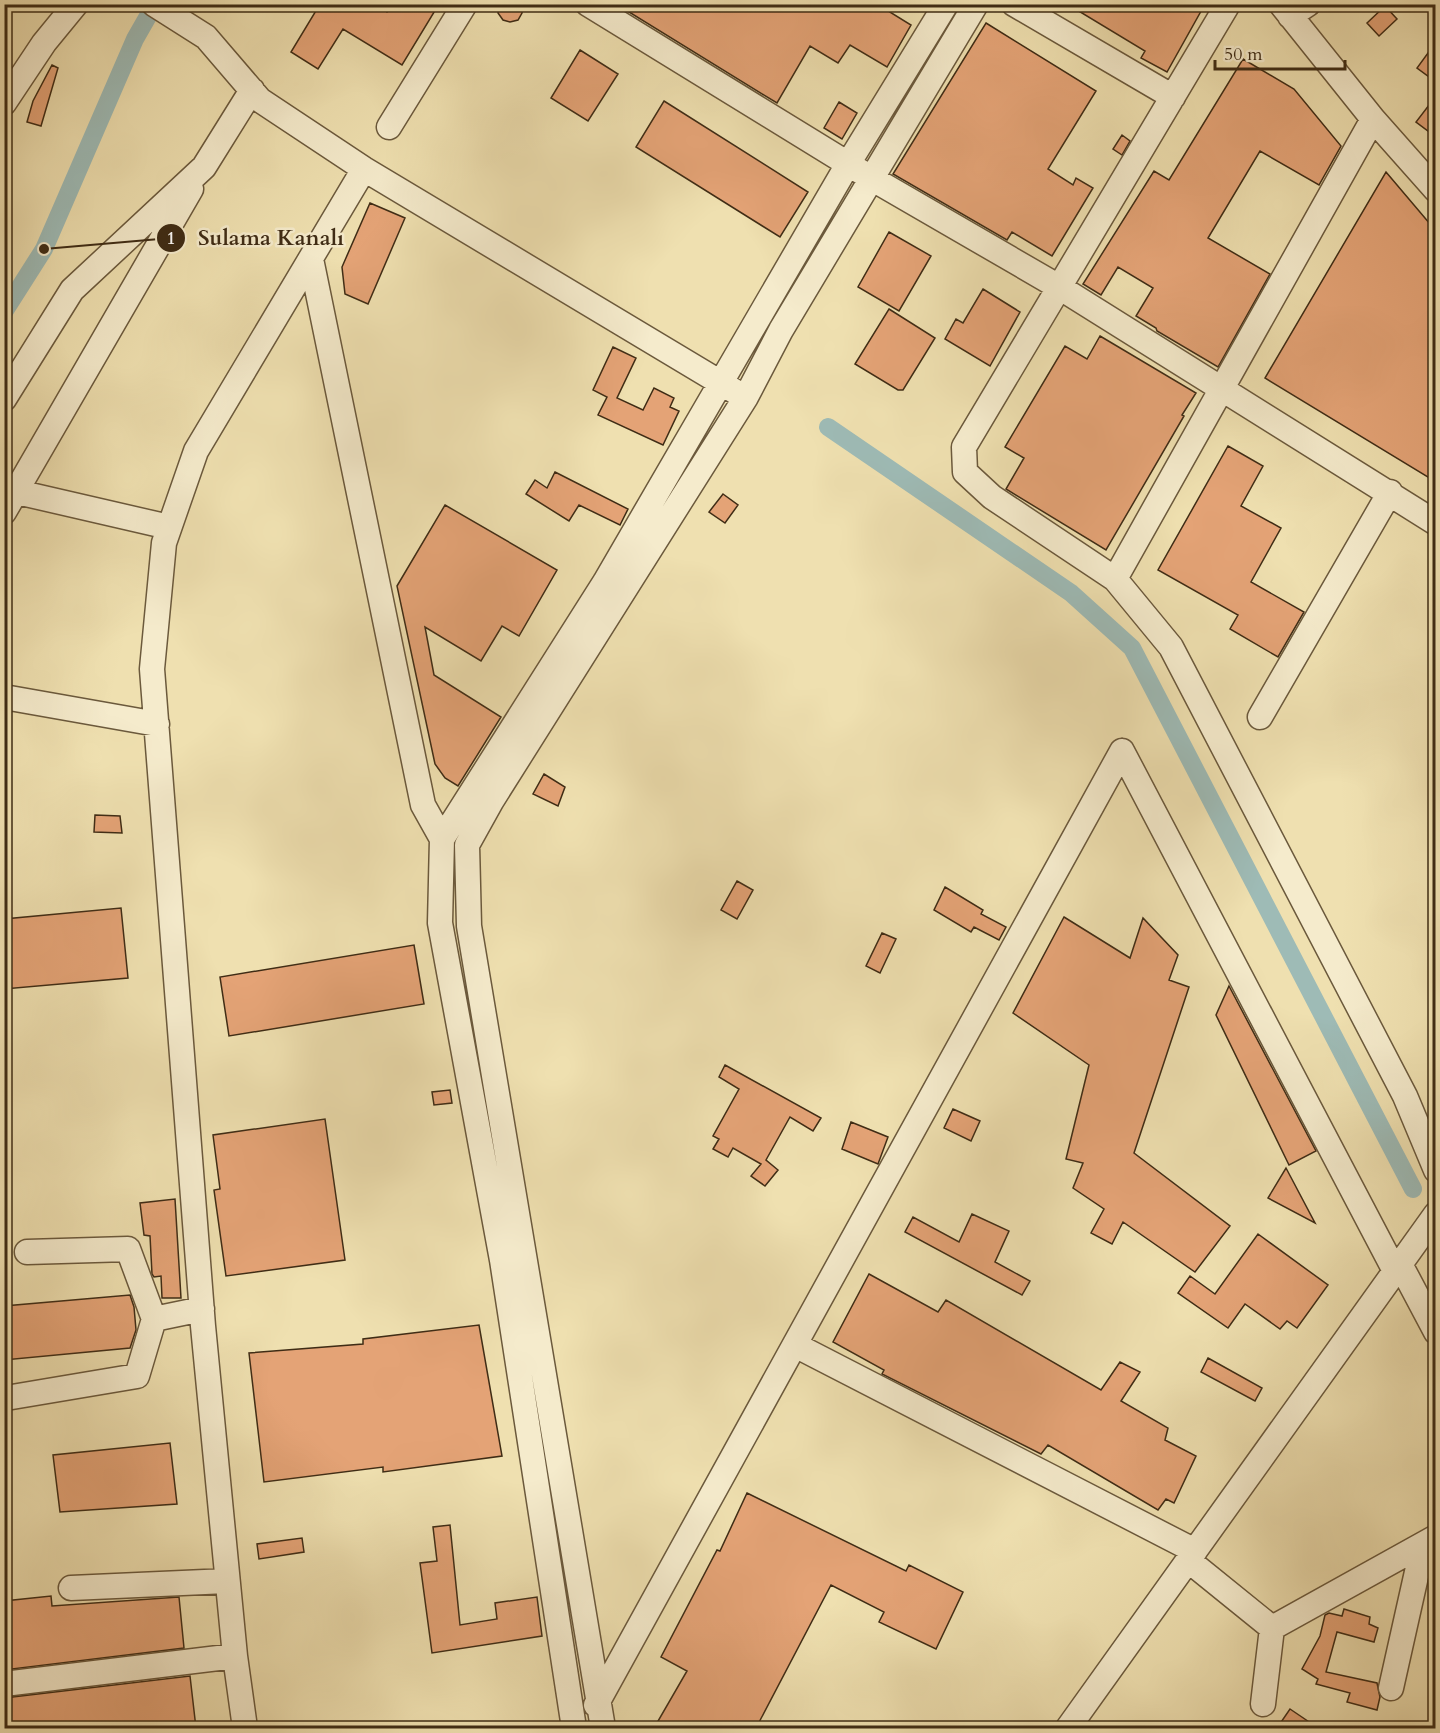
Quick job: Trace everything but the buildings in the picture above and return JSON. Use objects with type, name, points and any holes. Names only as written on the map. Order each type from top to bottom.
[{"type":"street","points":[[4,103],[44,43],[76,4]]},
{"type":"street","points":[[154,4],[206,37],[260,100],[364,169],[721,385],[746,397]]},
{"type":"street","points":[[389,127],[465,4]]},
{"type":"street","points":[[588,4],[871,178],[1059,287],[1390,492],[1436,523]]},
{"type":"street","points":[[574,1727],[502,1260],[440,923],[442,838],[605,582],[848,164],[946,4]]},
{"type":"street","points":[[603,1728],[469,926],[467,846],[492,800],[746,397],[781,330],[976,4]]},
{"type":"street","points":[[1014,4],[1173,97]]},
{"type":"street","points":[[1228,4],[964,447],[966,472],[992,497],[1115,579],[1171,647],[1405,1096],[1436,1170]]},
{"type":"street","points":[[1293,8],[1373,119],[1436,190]]},
{"type":"street","points":[[169,527],[8,497],[252,90]]},
{"type":"street","points":[[1115,579],[1373,119]]},
{"type":"street","points":[[4,399],[72,290],[204,167]]},
{"type":"street","points":[[245,1728],[235,1656],[202,1310],[152,669],[164,543],[196,451],[364,169]]},
{"type":"street","points":[[311,259],[423,805],[442,838]]},
{"type":"street","points":[[1260,717],[1390,492]]},
{"type":"street","points":[[4,697],[157,724]]},
{"type":"street","points":[[574,1727],[599,1701],[1122,751],[1397,1267],[1430,1306],[1436,1332]]},
{"type":"street","points":[[1068,1728],[1436,1214]]},
{"type":"street","points":[[6,1398],[137,1376],[154,1319],[128,1250],[27,1252]]},
{"type":"street","points":[[154,1319],[202,1310]]},
{"type":"street","points":[[795,1345],[1192,1555],[1272,1628]]},
{"type":"street","points":[[1272,1628],[1429,1541]]},
{"type":"street","points":[[1391,1688],[1429,1541]]},
{"type":"street","points":[[71,1588],[228,1581]]},
{"type":"street","points":[[1263,1704],[1272,1628]]},
{"type":"street","points":[[4,1684],[235,1656]]},
{"type":"waterway","points":[[4,312],[44,249],[135,39],[155,4]]},
{"type":"waterway","points":[[828,427],[1071,593],[1132,648],[1413,1189]]},
{"type":"place","name":"Sulama Kanalı","points":[[44,249]]}]
